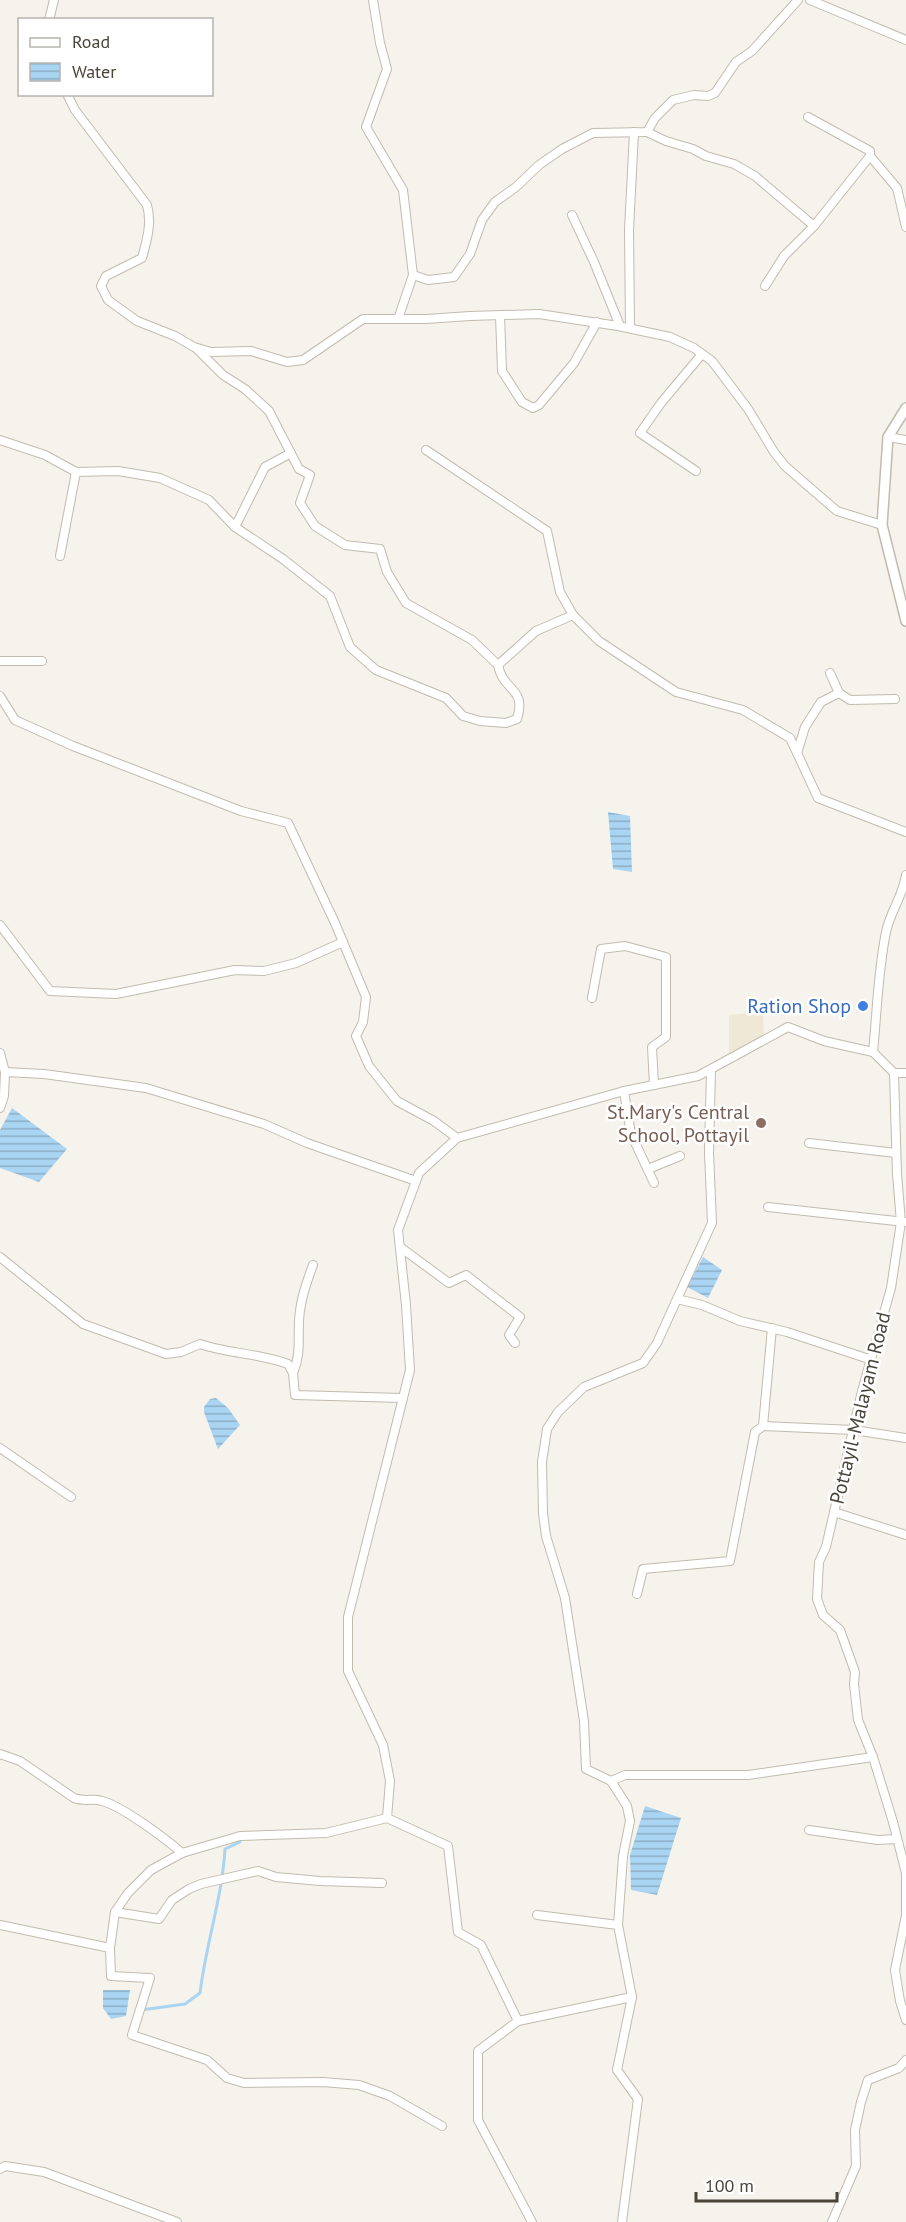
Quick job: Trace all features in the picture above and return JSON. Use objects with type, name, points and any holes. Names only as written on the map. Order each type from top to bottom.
[{"type":"street","points":[[50,18],[54,0]]},
{"type":"street","points":[[373,0],[387,69],[366,128],[403,190],[413,275],[398,319]]},
{"type":"street","points":[[647,132],[655,118],[673,100],[693,95],[708,96],[715,93],[736,62],[752,51],[798,0]]},
{"type":"street","points":[[810,0],[906,40]]},
{"type":"street","points":[[68,96],[75,110],[147,205],[148,235],[142,258],[106,276],[101,286],[108,300],[137,321],[175,336],[194,347],[211,352],[251,351],[287,362],[303,360],[363,319],[539,314],[621,326],[670,337],[694,348],[712,361],[785,466],[837,511],[882,525]]},
{"type":"street","points":[[808,117],[870,151],[870,156],[897,188],[906,227]]},
{"type":"street","points":[[630,328],[629,230],[634,132]]},
{"type":"street","points":[[413,275],[428,280],[454,277],[470,254],[482,220],[495,202],[516,187],[539,165],[562,149],[594,133],[647,132],[706,156],[734,164],[748,172],[814,226]]},
{"type":"street","points":[[765,286],[784,256],[814,226],[870,156]]},
{"type":"street","points":[[572,215],[621,326]]},
{"type":"street","points":[[500,315],[502,371],[522,402],[533,408],[539,405],[574,363],[597,322]]},
{"type":"street","points":[[0,440],[45,455],[76,472],[118,471],[160,478],[208,500],[235,527],[283,559],[330,596],[350,647],[376,670],[446,698],[463,716],[480,721],[506,723],[517,719],[521,705],[517,696],[499,673],[498,665],[472,639],[406,603],[387,572],[380,549],[345,545],[315,526],[300,503],[309,475],[299,469],[269,411],[244,389],[223,375],[194,347]]},
{"type":"street","points":[[696,471],[640,433],[661,403],[702,354]]},
{"type":"street","points":[[906,408],[888,436],[882,525],[902,590],[906,621]]},
{"type":"street","points":[[888,436],[906,440]]},
{"type":"street","points":[[426,450],[547,531],[560,592],[573,615],[599,641],[676,692],[742,710],[790,738],[818,798],[906,832]]},
{"type":"street","points":[[235,527],[266,467],[291,453]]},
{"type":"street","points":[[60,556],[76,472]]},
{"type":"street","points":[[498,665],[536,631],[573,615]]},
{"type":"street","points":[[0,662],[42,661]]},
{"type":"street","points":[[830,673],[839,693],[850,700],[895,699]]},
{"type":"street","points":[[797,753],[805,727],[821,702],[839,693]]},
{"type":"street","points":[[0,696],[15,720],[74,746],[241,811],[288,824],[366,997],[363,1022],[356,1036],[369,1066],[397,1101],[434,1120],[457,1138]]},
{"type":"street","points":[[873,1052],[886,930],[905,889],[906,876]]},
{"type":"street","points":[[0,926],[50,991],[116,994],[224,972],[264,971],[296,963],[343,942]]},
{"type":"street","points":[[592,998],[601,949],[625,946],[666,957],[666,1037],[652,1047],[654,1084]]},
{"type":"street","points":[[387,1818],[390,1781],[383,1745],[348,1671],[348,1617],[410,1370],[398,1230],[419,1173],[457,1138],[624,1091],[698,1076],[788,1027],[824,1041],[873,1052],[894,1073],[906,1073]]},
{"type":"street","points":[[0,1053],[5,1072],[4,1096],[0,1108]]},
{"type":"street","points":[[622,2222],[638,2099],[617,2070],[632,1997],[618,1925],[623,1856],[630,1821],[627,1806],[611,1781],[586,1769],[584,1721],[565,1598],[559,1572],[546,1536],[542,1462],[548,1429],[558,1413],[584,1387],[643,1363],[657,1343],[712,1223],[709,1153],[711,1068]]},
{"type":"street","points":[[5,1072],[44,1074],[146,1088],[264,1124],[307,1143],[416,1180]]},
{"type":"street","name":"Pottayil-Malayam Road","points":[[894,1073],[896,1153],[904,1222],[891,1288],[862,1391],[825,1547],[819,1562],[817,1599],[823,1615],[840,1630],[855,1672],[858,1720],[873,1757],[906,1874],[906,1915],[895,1970],[906,2020]]},
{"type":"street","points":[[624,1091],[631,1134],[654,1183]]},
{"type":"street","points":[[809,1143],[896,1153]]},
{"type":"street","points":[[648,1169],[681,1156]]},
{"type":"street","points":[[768,1208],[904,1222]]},
{"type":"street","points":[[400,1247],[449,1283],[466,1275],[520,1317],[509,1335],[516,1342]]},
{"type":"street","points":[[0,1257],[83,1324],[166,1354],[181,1352],[200,1344],[220,1351],[274,1359],[288,1364],[293,1373],[295,1395],[402,1398]]},
{"type":"street","points":[[293,1373],[299,1359],[299,1321],[303,1295],[313,1265]]},
{"type":"street","points":[[677,1299],[702,1305],[740,1321],[772,1328],[872,1360]]},
{"type":"street","points":[[763,1426],[772,1328]]},
{"type":"street","points":[[637,1594],[643,1569],[730,1561],[755,1432],[763,1426],[854,1430],[906,1438]]},
{"type":"street","points":[[0,1448],[71,1497]]},
{"type":"street","points":[[834,1512],[906,1535]]},
{"type":"street","points":[[0,1754],[20,1761],[74,1798],[84,1802],[101,1800],[114,1806],[152,1830],[182,1853]]},
{"type":"street","points":[[611,1781],[625,1775],[773,1773],[873,1757]]},
{"type":"street","points":[[442,2126],[390,2096],[358,2085],[323,2082],[244,2083],[227,2078],[207,2060],[132,2035],[150,1977],[111,1976],[110,1948],[115,1912],[128,1893],[151,1870],[182,1853],[240,1836],[326,1833],[387,1818],[448,1846],[458,1932],[481,1945],[518,2021]]},
{"type":"street","points":[[809,1830],[878,1840],[897,1839]]},
{"type":"street","points":[[115,1912],[159,1919],[172,1900],[195,1887],[258,1871],[276,1877],[382,1883]]},
{"type":"street","points":[[537,1915],[618,1925]]},
{"type":"street","points":[[0,1925],[110,1948]]},
{"type":"street","points":[[532,2222],[478,2120],[478,2051],[518,2021],[632,1997]]},
{"type":"street","points":[[832,2222],[856,2166],[855,2130],[868,2080],[899,2068],[906,2060]]},
{"type":"street","points":[[0,2169],[5,2166],[44,2172],[177,2222]]},
{"type":"shaded area","points":[[763,1012],[764,1034],[729,1056],[729,1015]]},
{"type":"water","points":[[608,812],[630,816],[632,872],[613,869]]},
{"type":"water","points":[[12,1108],[67,1149],[39,1182],[0,1168],[0,1130]]},
{"type":"water","points":[[703,1257],[722,1270],[708,1298],[687,1287]]},
{"type":"water","points":[[216,1398],[228,1408],[240,1425],[218,1449],[204,1412],[204,1407],[210,1399]]},
{"type":"water","points":[[645,1806],[681,1818],[657,1895],[631,1890],[630,1855]]},
{"type":"water","points":[[103,1990],[130,1990],[126,2016],[111,2019],[103,2008]]},
{"type":"waterway","points":[[141,2010],[185,2004],[200,1993],[221,1886],[225,1849],[240,1842]]},
{"type":"place","name":"Ration Shop","points":[[863,1006]]},
{"type":"place","name":"St.Mary's Central School, Pottayil","points":[[761,1123]]}]
